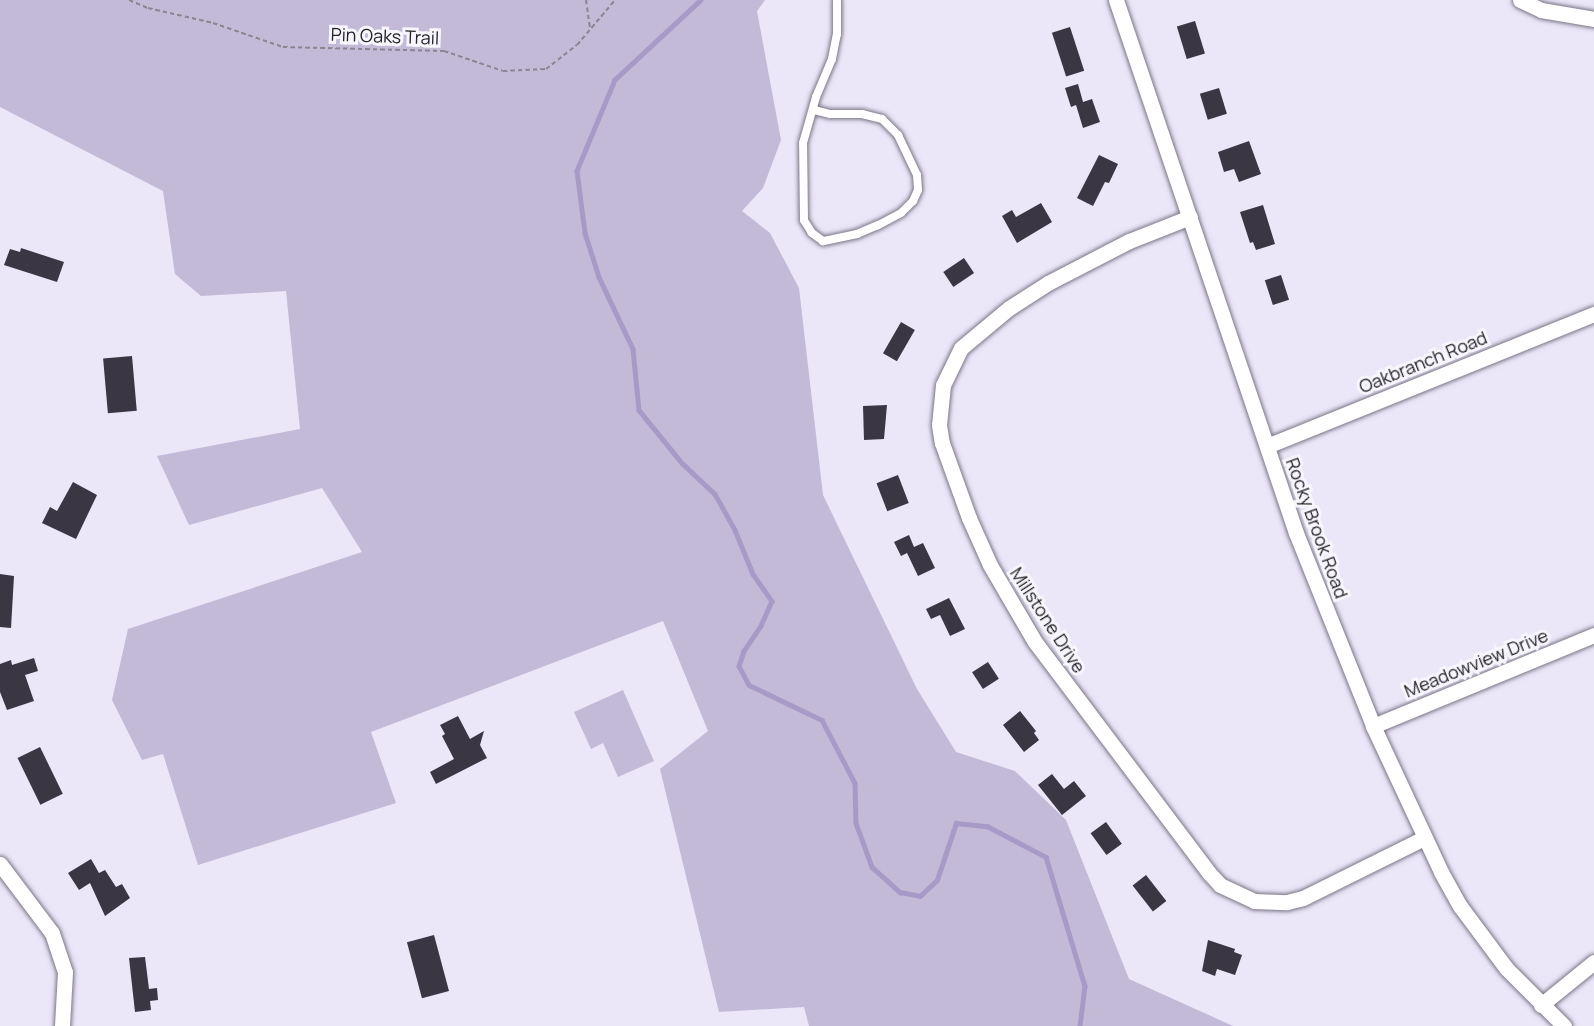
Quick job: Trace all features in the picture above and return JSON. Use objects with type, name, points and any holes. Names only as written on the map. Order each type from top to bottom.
[{"type":"street","name":"Rocky Brook Road","points":[[1116,0],[1267,446],[1328,616],[1373,726],[1424,838],[1455,898],[1482,938],[1541,1005],[1564,1026]]},
{"type":"street","points":[[1520,0],[1541,10],[1594,19]]},
{"type":"street","name":"Millstone Drive","points":[[1190,217],[1129,241],[1048,283],[1009,308],[961,348],[943,385],[939,425],[942,443],[969,518],[1011,604],[1035,642],[1220,885],[1254,901],[1287,902],[1303,898],[1424,838]]},
{"type":"street","name":"Oakbranch Road","points":[[1267,446],[1594,314]]},
{"type":"street","name":"Meadowview Drive","points":[[1373,726],[1594,635]]},
{"type":"street","points":[[0,864],[52,933],[65,972],[62,1026]]},
{"type":"street","points":[[1541,1005],[1594,962]]},
{"type":"lane","points":[[814,110],[830,114],[862,114],[882,118],[898,135],[917,175],[918,190],[914,201],[901,213],[857,234],[823,241],[812,233],[804,220],[803,143],[821,83],[832,59],[837,34],[837,0]]},
{"type":"path","name":"Pin Oaks Trail","points":[[129,0],[148,8],[213,23],[283,47],[444,51],[503,71],[546,69],[577,45],[615,0]]},
{"type":"path","points":[[586,0],[590,29]]},
{"type":"shaded area","points":[[0,0],[765,0],[757,11],[781,140],[763,188],[742,211],[770,233],[799,288],[823,495],[917,689],[956,752],[1015,771],[1066,820],[1129,979],[1233,1026],[809,1026],[804,1007],[719,1012],[660,769],[708,731],[663,621],[371,732],[396,803],[198,865],[163,754],[142,760],[112,700],[128,629],[362,552],[322,488],[189,525],[157,456],[300,429],[286,291],[201,296],[175,274],[163,191],[0,107]]},
{"type":"shaded area","points":[[623,690],[654,761],[618,777],[603,743],[591,749],[574,712]]},
{"type":"building","points":[[1195,21],[1205,54],[1187,59],[1177,27]]},
{"type":"building","points":[[1070,27],[1084,71],[1066,77],[1052,33]]},
{"type":"building","points":[[1078,84],[1083,102],[1092,99],[1100,122],[1083,128],[1076,105],[1071,107],[1065,88]]},
{"type":"building","points":[[1219,88],[1227,114],[1208,120],[1200,94]]},
{"type":"building","points":[[1249,141],[1261,174],[1239,182],[1234,169],[1224,172],[1218,152]]},
{"type":"building","points":[[1099,155],[1118,164],[1109,183],[1105,182],[1093,206],[1077,198]]},
{"type":"building","points":[[1041,203],[1052,222],[1017,243],[1002,216],[1012,210],[1016,217]]},
{"type":"building","points":[[1263,205],[1275,244],[1256,250],[1253,242],[1250,243],[1240,212]]},
{"type":"building","points":[[21,248],[64,262],[57,282],[4,265],[10,249],[20,252]]},
{"type":"building","points":[[964,258],[974,273],[953,287],[943,272]]},
{"type":"building","points":[[1281,275],[1289,300],[1273,305],[1265,280]]},
{"type":"building","points":[[901,322],[915,330],[897,361],[883,353]]},
{"type":"building","points":[[132,356],[137,411],[108,413],[103,359]]},
{"type":"building","points":[[887,405],[884,439],[864,440],[863,406]]},
{"type":"building","points":[[898,475],[909,503],[887,511],[877,483]]},
{"type":"building","points":[[73,482],[97,495],[76,539],[42,523],[50,507],[57,511]]},
{"type":"building","points":[[909,535],[914,547],[923,543],[935,568],[918,576],[907,553],[901,556],[894,542]]},
{"type":"building","points":[[0,574],[14,576],[11,628],[0,627]]},
{"type":"building","points":[[949,598],[965,629],[950,636],[940,615],[931,619],[926,609]]},
{"type":"building","points":[[34,658],[38,671],[25,675],[34,701],[7,710],[0,692],[0,664],[11,660],[12,665]]},
{"type":"building","points":[[988,662],[999,679],[983,689],[972,672]]},
{"type":"building","points":[[1020,711],[1036,731],[1034,733],[1039,740],[1024,752],[1003,725]]},
{"type":"building","points":[[458,716],[470,739],[484,731],[480,745],[487,758],[436,784],[430,772],[454,759],[442,736],[445,734],[440,725]]},
{"type":"building","points":[[40,747],[63,794],[40,805],[18,758]]},
{"type":"building","points":[[1052,774],[1064,789],[1074,781],[1086,796],[1062,815],[1038,785]]},
{"type":"building","points":[[1106,822],[1122,844],[1106,855],[1091,833]]},
{"type":"building","points":[[91,859],[99,873],[105,870],[116,887],[122,884],[130,898],[105,916],[90,883],[79,890],[68,873]]},
{"type":"building","points":[[1146,875],[1166,901],[1153,911],[1133,885]]},
{"type":"building","points":[[434,935],[449,991],[422,998],[407,942]]},
{"type":"building","points":[[1208,940],[1235,949],[1234,952],[1242,955],[1235,975],[1217,969],[1215,976],[1202,971]]},
{"type":"building","points":[[145,957],[149,989],[157,988],[158,1000],[150,1001],[151,1010],[135,1012],[129,958]]},
{"type":"waterway","points":[[701,0],[615,80],[577,171],[585,233],[599,277],[633,349],[639,410],[682,463],[715,494],[735,530],[753,574],[772,601],[761,626],[744,651],[739,666],[749,685],[822,720],[855,783],[856,823],[872,867],[900,892],[920,896],[937,880],[956,823],[987,826],[1046,857],[1085,986],[1080,1026]]}]
